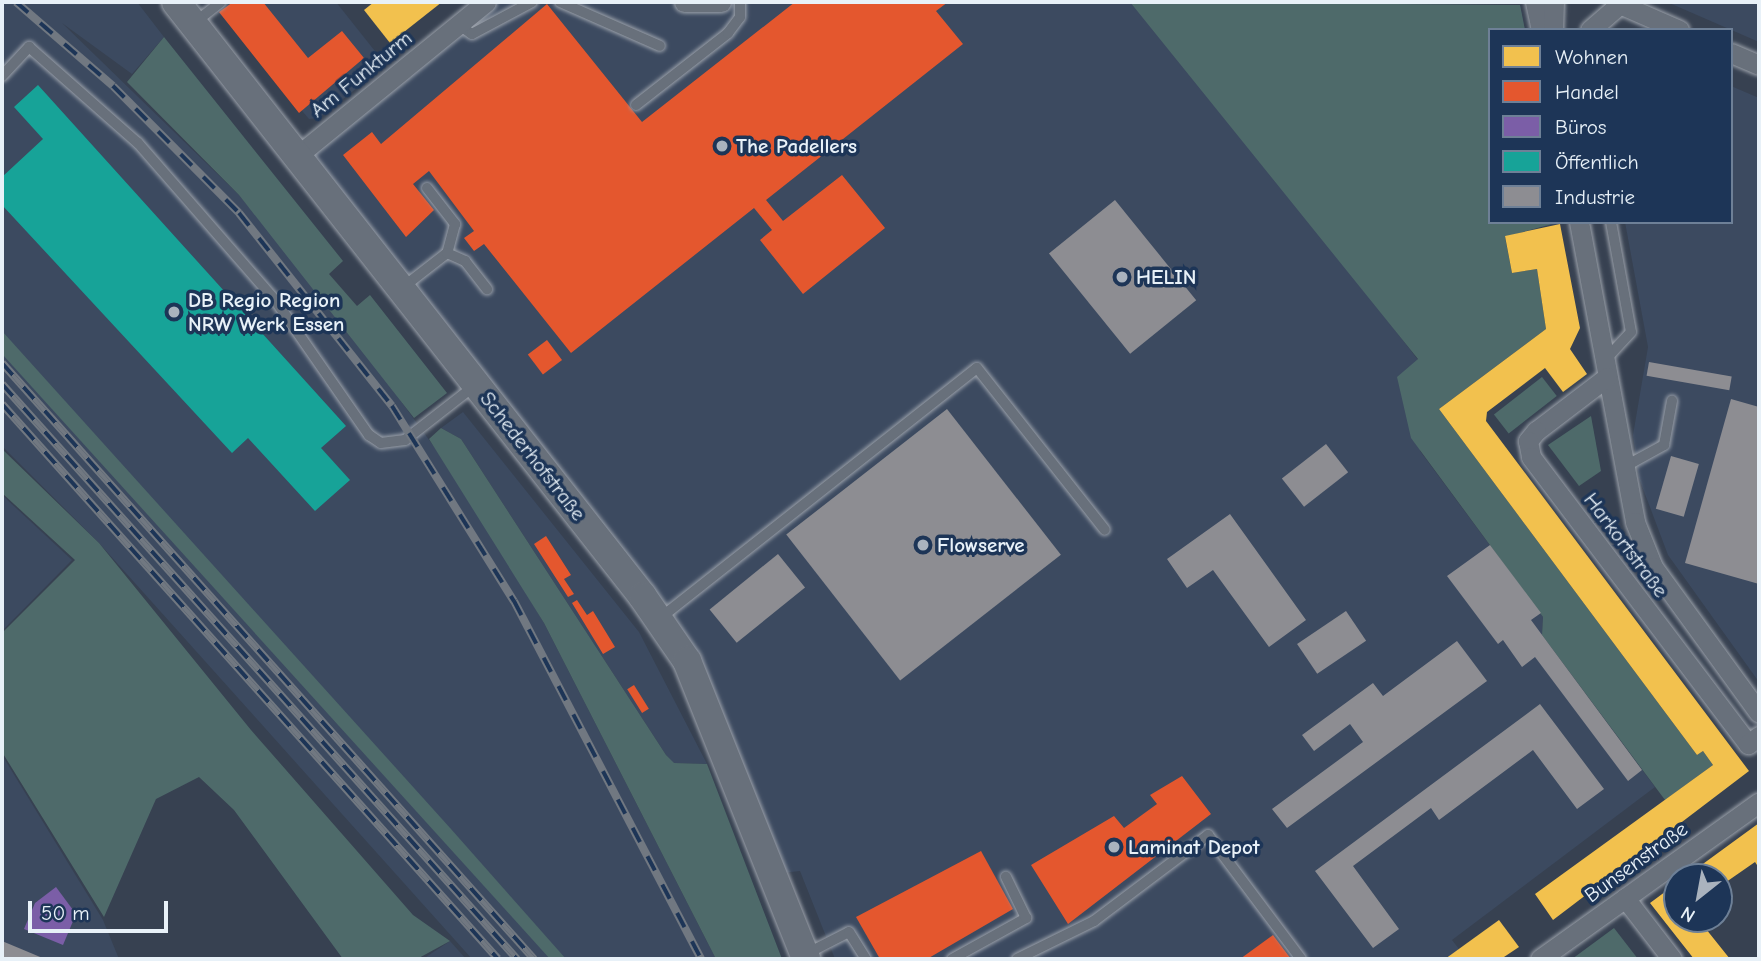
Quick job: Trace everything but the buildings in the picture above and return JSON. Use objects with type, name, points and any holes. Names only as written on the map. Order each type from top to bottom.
[{"type":"street","name":"Schederhofstraße","points":[[176,2],[477,383],[659,620],[687,662],[805,957]]},
{"type":"street","name":"Am Funkturm","points":[[298,156],[486,2]]},
{"type":"street","points":[[684,2],[721,2]]},
{"type":"street","points":[[1535,2],[1541,28]]},
{"type":"street","points":[[1553,2],[1553,28]]},
{"type":"street","points":[[1592,28],[1618,3],[1674,28]]},
{"type":"street","points":[[1733,54],[1759,65]]},
{"type":"street","name":"Harkortstraße","points":[[1579,224],[1624,467],[1653,567],[1759,713]]},
{"type":"street","name":"Harkortstraße","points":[[1606,368],[1536,431],[1528,441],[1531,457],[1748,744],[1759,736]]},
{"type":"street","name":"Bunsenstraße","points":[[1540,959],[1759,802]]},
{"type":"street","points":[[1625,898],[1672,959]]},
{"type":"lane","points":[[193,24],[221,2]]},
{"type":"lane","points":[[458,24],[472,34],[532,2]]},
{"type":"lane","points":[[560,2],[660,46]]},
{"type":"lane","points":[[636,105],[728,33],[740,16],[740,2]]},
{"type":"lane","points":[[2,76],[29,47],[138,143],[275,300],[369,435],[381,443],[405,440],[477,383]]},
{"type":"lane","points":[[402,288],[447,253],[454,224],[427,188]]},
{"type":"lane","points":[[1606,368],[1631,332],[1611,224]]},
{"type":"lane","points":[[447,253],[465,261],[487,289]]},
{"type":"lane","points":[[659,620],[977,368],[1105,530]]},
{"type":"lane","points":[[1624,467],[1664,445],[1672,401]]},
{"type":"lane","points":[[1017,959],[1094,921],[1208,835],[1301,959]]},
{"type":"lane","points":[[952,959],[1027,918],[1006,877]]},
{"type":"lane","points":[[805,957],[849,932],[866,959]]},
{"type":"shaded area","points":[[2,2],[137,2],[164,37],[132,74],[62,23],[239,195],[336,312],[459,481],[544,623],[716,959],[472,959],[99,543],[2,446]]},
{"type":"shaded area","points":[[210,2],[336,2],[386,65],[319,118],[309,119]]},
{"type":"shaded area","points":[[492,2],[1520,5],[1525,28],[1488,28],[1488,224],[1560,224],[1340,258],[1418,360],[1420,451],[1543,617],[1542,636],[1655,787],[1452,940],[1459,949],[1446,959],[835,959],[800,871],[781,873],[695,658],[308,155]]},
{"type":"shaded area","points":[[1667,2],[1759,2],[1759,42],[1733,31],[1733,28],[1727,28]]},
{"type":"shaded area","points":[[1733,87],[1759,98],[1759,682],[1668,555],[1639,478],[1633,435],[1648,347],[1625,224],[1733,224]]},
{"type":"shaded area","points":[[463,412],[639,632],[707,764],[673,763],[666,755],[461,439],[441,428]]},
{"type":"shaded area","points":[[2,495],[72,560],[2,631]]},
{"type":"shaded area","points":[[2,755],[103,920],[119,959],[2,959]]},
{"type":"shaded area","points":[[450,941],[466,959],[423,959]]},
{"type":"green space","points":[[1130,2],[1520,5],[1525,28],[1488,28],[1488,224],[1552,224],[1505,237],[1512,273],[1537,269],[1546,329],[1439,409],[1697,755],[1703,751],[1713,765],[1665,800],[1542,635],[1543,617],[1411,438],[1397,377],[1418,359]]},
{"type":"green space","points":[[164,37],[343,261],[329,274],[357,306],[370,295],[447,393],[414,418],[239,195],[127,82]]},
{"type":"green space","points":[[2,331],[566,959],[550,959],[3,355]]},
{"type":"green space","points":[[1542,377],[1557,396],[1509,433],[1494,415]]},
{"type":"green space","points":[[1591,416],[1601,471],[1579,486],[1548,445]]},
{"type":"green space","points":[[441,428],[461,439],[666,755],[674,763],[707,764],[782,959],[716,959],[544,623],[429,439]]},
{"type":"green space","points":[[2,449],[99,543],[251,730],[413,915],[450,941],[417,959],[343,959],[234,810],[199,777],[156,799],[104,917],[2,752],[2,633],[75,560],[2,493]]},
{"type":"green space","points":[[1614,928],[1638,959],[1572,959]]},
{"type":"railway","points":[[16,2],[113,86],[239,213],[392,406],[514,601],[701,959]]},
{"type":"railway","points":[[2,363],[534,959]]},
{"type":"railway","points":[[2,384],[517,959]]},
{"type":"railway","points":[[2,404],[498,959]]},
{"type":"place","name":"The Padellers","points":[[722,146]]},
{"type":"place","name":"HELIN","points":[[1122,277]]},
{"type":"place","name":"DB Regio Region NRW Werk Essen","points":[[174,312]]},
{"type":"place","name":"Flowserve","points":[[923,545]]},
{"type":"place","name":"Laminat Depot","points":[[1114,847]]}]
